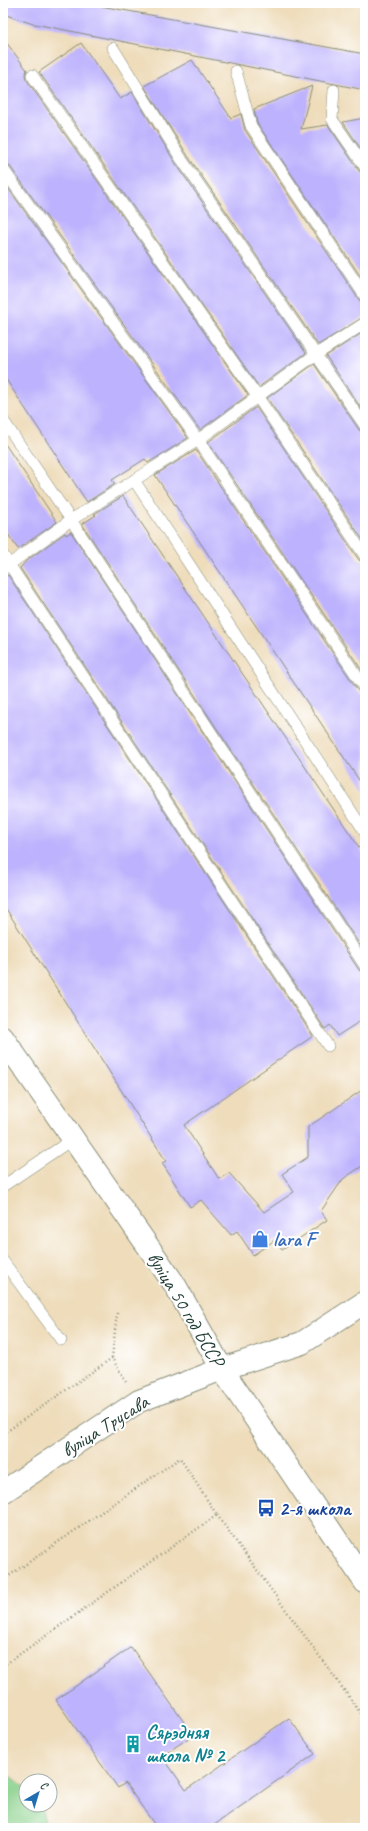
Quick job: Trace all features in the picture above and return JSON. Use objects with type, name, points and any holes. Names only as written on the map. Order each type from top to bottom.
[{"type":"street","name":"вуліца 50 год БССР","points":[[3,1038],[175,1285],[222,1369],[365,1582]]},
{"type":"street","name":"вуліца Трусава","points":[[3,1492],[140,1401],[222,1369],[302,1343],[365,1302]]},
{"type":"lane","points":[[113,48],[182,160],[365,426]]},
{"type":"lane","points":[[236,71],[251,126],[365,296]]},
{"type":"lane","points":[[32,75],[258,396],[365,556]]},
{"type":"lane","points":[[334,90],[332,119],[365,167]]},
{"type":"lane","points":[[3,169],[198,440],[365,688]]},
{"type":"lane","points":[[328,1046],[5,563],[198,440],[315,354],[365,323]]},
{"type":"lane","points":[[3,420],[71,520],[365,966]]},
{"type":"lane","points":[[134,480],[365,832]]},
{"type":"lane","points":[[3,1186],[73,1139]]},
{"type":"lane","points":[[3,1261],[61,1340]]},
{"type":"path","points":[[117,1313],[112,1358],[127,1383]]},
{"type":"path","points":[[3,1434],[112,1358]]},
{"type":"path","points":[[3,1580],[180,1458],[217,1516],[365,1719]]},
{"type":"path","points":[[3,1666],[217,1516]]},
{"type":"green space","points":[[3,1770],[18,1782],[18,1813],[43,1813],[46,1828],[3,1828]]},
{"type":"building","points":[[3,3],[84,3],[365,54],[365,90],[30,23],[3,14]]},
{"type":"building","points":[[3,38],[27,70],[25,75],[26,79],[248,395],[200,430],[9,165],[3,162]]},
{"type":"building","points":[[81,43],[120,99],[132,92],[176,164],[306,353],[259,387],[39,72]]},
{"type":"building","points":[[192,60],[231,118],[241,114],[245,130],[359,300],[365,303],[365,316],[318,345],[188,156],[144,86]]},
{"type":"building","points":[[312,86],[301,129],[328,125],[359,171],[365,174],[365,283],[257,123],[254,109]]},
{"type":"building","points":[[365,118],[365,155],[343,122]]},
{"type":"building","points":[[3,181],[188,438],[148,463],[145,459],[112,480],[115,484],[87,502],[3,375]]},
{"type":"building","points":[[365,331],[365,414],[326,356]]},
{"type":"building","points":[[314,364],[359,430],[365,433],[365,543],[267,398]]},
{"type":"building","points":[[256,407],[359,560],[365,563],[365,675],[208,442]]},
{"type":"building","points":[[3,441],[57,522],[18,549],[3,527]]},
{"type":"building","points":[[196,450],[359,692],[365,695],[365,789],[155,475]]},
{"type":"building","points":[[123,496],[365,856],[365,953],[82,524],[96,515],[94,514]]},
{"type":"building","points":[[71,532],[359,970],[365,973],[365,1018],[337,1036],[330,1025],[325,1029],[20,568],[26,561],[65,533],[66,535]]},
{"type":"building","points":[[8,575],[313,1036],[184,1125],[219,1179],[229,1173],[264,1212],[294,1192],[282,1174],[308,1157],[308,1127],[365,1088],[365,1164],[343,1179],[321,1211],[327,1220],[282,1250],[275,1240],[253,1255],[237,1231],[231,1235],[201,1200],[190,1207],[162,1163],[166,1161],[3,904],[3,579]]},
{"type":"building","name":"Сярэдняя школа № 2","points":[[131,1647],[193,1735],[162,1756],[186,1790],[289,1718],[315,1754],[210,1828],[157,1828],[125,1783],[118,1788],[56,1700]]},
{"type":"place","name":"lara F","points":[[260,1239]]},
{"type":"place","name":"2-я школа","points":[[266,1508]]},
{"type":"place","name":"Сярэдняя школа № 2","points":[[133,1744]]}]
